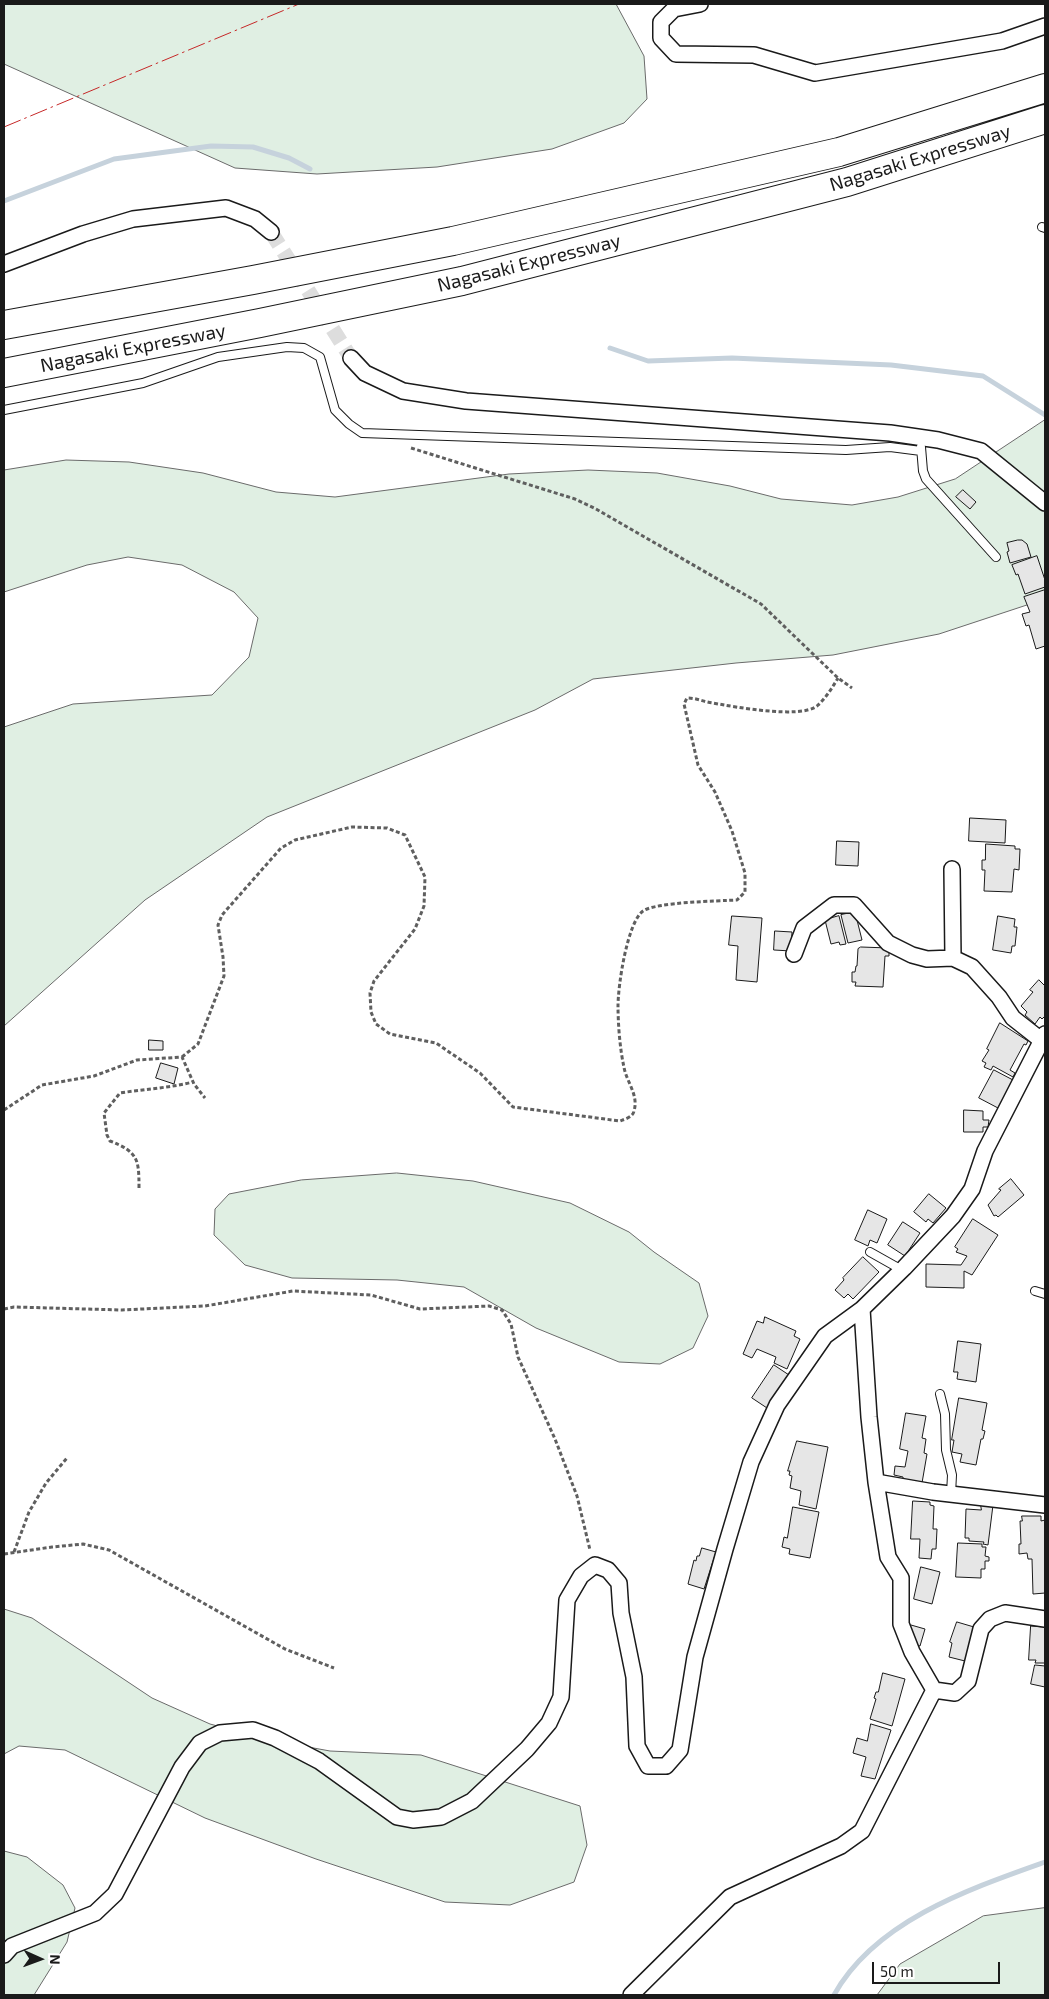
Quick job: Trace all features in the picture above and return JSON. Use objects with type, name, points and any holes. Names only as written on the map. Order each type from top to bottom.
[{"type":"highway","name":"Nagasaki Expressway","points":[[4,325],[453,242],[838,152],[1045,88]]},
{"type":"highway","name":"Nagasaki Expressway","points":[[4,373],[260,323],[462,280],[847,182],[1045,119]]},
{"type":"street","points":[[700,4],[674,9],[661,22],[661,38],[676,54],[754,55],[815,73],[1002,41],[1045,26]]},
{"type":"street","points":[[4,264],[83,234],[133,219],[226,208],[255,219],[271,232]]},
{"type":"street","points":[[351,358],[365,373],[403,391],[466,401],[890,433],[921,444],[938,440],[981,451],[1045,503]]},
{"type":"street","points":[[952,869],[953,958]]},
{"type":"street","points":[[4,1955],[12,1946],[95,1913],[115,1894],[182,1767],[200,1743],[220,1733],[253,1730],[275,1738],[320,1762],[396,1817],[413,1820],[441,1817],[472,1801],[527,1748],[549,1723],[561,1697],[567,1600],[581,1576],[595,1565],[608,1570],[619,1583],[621,1613],[634,1677],[637,1746],[648,1766],[666,1766],[680,1750],[694,1657],[724,1549],[751,1462],[777,1405],[825,1336],[862,1309],[953,1216],[972,1189],[985,1151],[1043,1037],[1013,1018],[999,997],[972,967],[953,958],[927,959],[912,955],[888,943],[854,905],[834,905],[804,928],[794,954]]},
{"type":"street","points":[[862,1309],[869,1417],[876,1482],[888,1557],[901,1578],[900,1624],[912,1652],[934,1690]]},
{"type":"street","points":[[876,1482],[951,1494],[1045,1505]]},
{"type":"street","points":[[934,1690],[956,1693],[968,1680],[981,1629],[990,1619],[1005,1613],[1045,1620]]},
{"type":"street","points":[[631,1995],[730,1897],[841,1846],[862,1831],[934,1690]]},
{"type":"lane","points":[[4,410],[143,383],[218,357],[287,347],[304,348],[320,357],[335,410],[349,424],[362,433],[846,450],[890,448],[921,444],[923,471],[926,479],[996,557]]},
{"type":"lane","points":[[870,1252],[902,1270]]},
{"type":"lane","points":[[1036,1292],[1045,1294]]},
{"type":"lane","points":[[940,1394],[945,1414],[946,1450],[952,1474],[951,1494]]},
{"type":"path","points":[[409,447],[575,499],[596,509],[762,604],[838,678],[852,688]]},
{"type":"path","points":[[4,1110],[42,1085],[94,1076],[136,1060],[182,1057],[198,1044],[224,976],[218,925],[222,915],[280,848],[296,840],[352,827],[387,828],[405,835],[417,856],[425,877],[424,906],[415,929],[374,981],[370,993],[371,1012],[376,1024],[390,1034],[436,1043],[480,1074],[513,1107],[620,1121],[631,1117],[635,1110],[634,1100],[632,1084],[624,1068],[618,1007],[620,981],[632,927],[643,911],[667,904],[737,900],[745,892],[745,873],[732,830],[715,792],[698,765],[684,704],[687,698],[696,698],[711,703],[792,713],[815,707],[826,697],[838,678]]},
{"type":"path","points":[[182,1057],[193,1082],[205,1098]]},
{"type":"path","points":[[139,1188],[139,1166],[134,1155],[127,1148],[110,1141],[107,1135],[104,1113],[120,1093],[155,1087],[172,1088],[193,1082]]},
{"type":"path","points":[[4,1309],[122,1310],[205,1306],[293,1290],[371,1295],[420,1309],[489,1306],[502,1310],[510,1324],[518,1357],[555,1439],[577,1496],[595,1565]]},
{"type":"path","points":[[14,1552],[29,1512],[46,1483],[67,1458]]},
{"type":"path","points":[[4,1554],[83,1544],[109,1550],[285,1649],[334,1668]]},
{"type":"green space","points":[[4,4],[616,4],[644,56],[647,99],[624,123],[552,149],[437,167],[317,174],[235,168],[4,64]]},
{"type":"green space","points":[[1045,420],[1045,599],[939,634],[833,655],[736,663],[593,679],[535,710],[267,817],[145,900],[4,1026],[4,727],[73,704],[212,695],[249,657],[258,618],[234,592],[182,565],[128,557],[87,565],[4,592],[4,470],[66,460],[129,462],[203,473],[276,492],[335,497],[509,474],[588,470],[657,473],[730,486],[781,499],[852,505],[898,497],[955,479]]},
{"type":"green space","points":[[397,1173],[473,1181],[570,1203],[629,1232],[699,1283],[708,1316],[693,1348],[660,1364],[619,1362],[536,1328],[464,1287],[397,1280],[292,1278],[245,1265],[214,1235],[215,1209],[229,1194],[301,1180]]},
{"type":"green space","points":[[4,1609],[32,1618],[152,1698],[210,1724],[270,1740],[330,1751],[421,1755],[580,1806],[587,1845],[574,1882],[510,1905],[445,1902],[316,1859],[205,1818],[65,1750],[19,1746],[4,1754]]},
{"type":"green space","points":[[4,1851],[27,1857],[63,1885],[75,1908],[67,1942],[34,1995],[4,1995]]},
{"type":"green space","points":[[1045,1908],[1045,1995],[877,1995],[900,1964],[983,1916]]},
{"type":"building","points":[[963,490],[976,502],[970,509],[956,497]]},
{"type":"building","points":[[1022,540],[1027,544],[1031,557],[1010,563],[1007,543]]},
{"type":"building","points":[[1037,556],[1045,580],[1045,587],[1025,594],[1018,574],[1016,575],[1012,565]]},
{"type":"building","points":[[1045,590],[1045,646],[1036,649],[1029,625],[1026,626],[1022,614],[1030,612],[1024,597]]},
{"type":"building","points":[[970,818],[1006,820],[1005,843],[969,841]]},
{"type":"building","points":[[837,841],[859,842],[858,866],[836,865]]},
{"type":"building","points":[[986,844],[1015,846],[1015,849],[1020,849],[1019,870],[1014,869],[1012,892],[984,891],[985,870],[982,870],[982,860],[985,860]]},
{"type":"building","points":[[855,912],[862,940],[848,943],[841,915]]},
{"type":"building","points":[[732,916],[762,918],[757,982],[736,980],[738,946],[729,945]]},
{"type":"building","points":[[839,916],[846,944],[840,945],[839,942],[831,944],[825,920]]},
{"type":"building","points":[[998,916],[1015,919],[1014,927],[1017,927],[1015,946],[1012,946],[1011,953],[993,950]]},
{"type":"building","points":[[775,931],[792,932],[791,951],[774,950]]},
{"type":"building","points":[[861,947],[889,948],[889,956],[885,956],[883,987],[855,986],[856,982],[852,982],[852,972],[855,972],[858,949]]},
{"type":"building","points":[[1039,980],[1045,986],[1045,1016],[1042,1019],[1040,1017],[1035,1024],[1025,1015],[1027,1012],[1021,1006],[1033,992],[1030,990]]},
{"type":"building","points":[[1000,1023],[1028,1041],[1026,1045],[1024,1044],[1010,1070],[1015,1073],[1013,1077],[993,1066],[991,1070],[984,1067],[986,1063],[982,1061],[989,1050],[987,1049]]},
{"type":"building","points":[[149,1040],[163,1041],[163,1050],[149,1050]]},
{"type":"building","points":[[161,1063],[178,1068],[174,1084],[156,1078]]},
{"type":"building","points":[[994,1070],[1013,1080],[998,1108],[979,1098]]},
{"type":"building","points":[[964,1110],[983,1111],[983,1120],[989,1120],[988,1127],[983,1127],[983,1132],[964,1132]]},
{"type":"building","points":[[1011,1179],[1024,1195],[998,1217],[994,1216],[988,1205],[1001,1190],[999,1189]]},
{"type":"building","points":[[929,1194],[946,1208],[933,1223],[928,1219],[926,1222],[914,1212]]},
{"type":"building","points":[[868,1210],[887,1219],[877,1243],[870,1240],[868,1246],[855,1240]]},
{"type":"building","points":[[973,1219],[998,1235],[972,1275],[964,1271],[964,1288],[926,1287],[926,1264],[961,1265],[967,1256],[956,1252],[958,1249],[955,1247]]},
{"type":"building","points":[[903,1222],[920,1233],[905,1256],[888,1245]]},
{"type":"building","points":[[863,1257],[879,1272],[853,1299],[848,1294],[844,1298],[835,1290],[844,1280],[843,1278]]},
{"type":"building","points":[[765,1317],[796,1331],[794,1336],[800,1339],[787,1369],[774,1363],[776,1357],[757,1349],[752,1358],[743,1354],[757,1321],[763,1323]]},
{"type":"building","points":[[958,1341],[981,1344],[976,1382],[957,1379],[958,1372],[954,1372]]},
{"type":"building","points":[[774,1365],[789,1375],[767,1408],[752,1398]]},
{"type":"building","points":[[959,1398],[987,1403],[982,1430],[985,1431],[983,1439],[981,1439],[976,1465],[960,1462],[962,1454],[952,1452],[954,1440],[952,1440]]},
{"type":"building","points":[[906,1413],[926,1416],[922,1438],[926,1439],[924,1453],[927,1454],[922,1483],[894,1475],[895,1466],[905,1467],[908,1451],[900,1449]]},
{"type":"building","points":[[797,1441],[828,1447],[816,1509],[799,1505],[801,1491],[790,1488],[792,1476],[789,1475],[790,1471],[788,1471]]},
{"type":"building","points":[[913,1501],[930,1502],[930,1505],[934,1506],[933,1529],[937,1529],[936,1549],[932,1549],[931,1559],[919,1558],[920,1539],[911,1539]]},
{"type":"building","points":[[981,1505],[993,1505],[988,1545],[983,1544],[984,1542],[969,1541],[969,1538],[965,1538],[966,1509],[981,1510]]},
{"type":"building","points":[[793,1507],[819,1512],[810,1558],[789,1554],[790,1549],[782,1547],[784,1537],[787,1538]]},
{"type":"building","points":[[1022,1516],[1041,1516],[1041,1521],[1045,1520],[1045,1593],[1033,1594],[1032,1559],[1028,1559],[1027,1553],[1019,1554],[1019,1544],[1021,1544],[1020,1521],[1022,1521]]},
{"type":"building","points":[[958,1543],[982,1544],[982,1547],[986,1547],[985,1556],[989,1557],[989,1561],[985,1561],[985,1569],[981,1569],[981,1578],[956,1577]]},
{"type":"building","points":[[702,1548],[716,1552],[704,1589],[688,1584],[694,1560],[696,1561]]},
{"type":"building","points":[[921,1567],[940,1572],[932,1604],[914,1599]]},
{"type":"building","points":[[957,1622],[974,1627],[965,1661],[949,1657],[952,1643],[950,1642]]},
{"type":"building","points":[[911,1625],[925,1629],[920,1646],[916,1645],[909,1631]]},
{"type":"building","points":[[1031,1626],[1045,1627],[1045,1663],[1035,1663],[1036,1660],[1029,1660]]},
{"type":"building","points":[[1035,1665],[1045,1666],[1045,1687],[1031,1684]]},
{"type":"building","points":[[883,1673],[905,1679],[892,1726],[870,1719],[876,1699],[874,1698],[876,1692],[878,1692]]},
{"type":"building","points":[[871,1724],[891,1730],[875,1779],[861,1776],[866,1757],[853,1753],[857,1738],[867,1741]]},
{"type":"waterway","points":[[4,201],[114,159],[211,146],[253,147],[289,158],[310,169]]},
{"type":"waterway","points":[[610,348],[648,361],[732,358],[891,365],[983,376],[1045,415]]},
{"type":"waterway","points":[[834,1995],[852,1969],[874,1947],[899,1928],[926,1911],[956,1896],[1045,1862]]},
{"type":"tunnel","points":[[271,232],[351,358]]},
{"type":"power","points":[[4,127],[299,4]]}]
